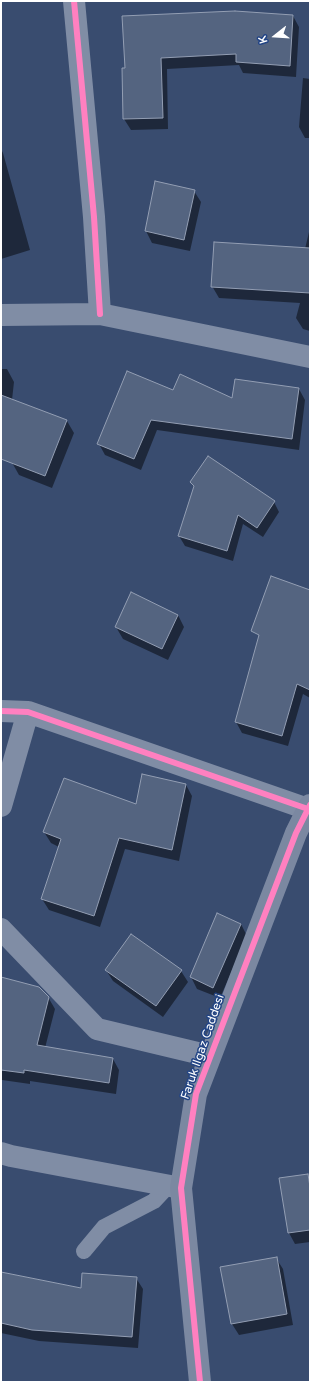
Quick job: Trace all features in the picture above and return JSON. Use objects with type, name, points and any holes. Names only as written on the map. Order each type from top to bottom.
[{"type":"street","points":[[74,1],[94,217],[100,314]]},
{"type":"street","points":[[1,315],[100,314],[310,357]]},
{"type":"street","points":[[1,711],[28,712],[309,807]]},
{"type":"street","points":[[1,806],[28,712]]},
{"type":"street","name":"Faruk Ilgaz Caddesi","points":[[200,1382],[175,1187],[196,1094],[296,833],[309,807]]},
{"type":"street","points":[[1,929],[97,1029],[210,1056]]},
{"type":"street","points":[[1,1153],[175,1187]]},
{"type":"lane","points":[[84,1251],[104,1227],[154,1201],[175,1187]]},
{"type":"building","points":[[235,11],[293,15],[290,66],[236,62],[236,54],[161,58],[163,118],[123,119],[122,68],[125,68],[122,16]]},
{"type":"building","points":[[155,181],[195,190],[184,240],[145,231]]},
{"type":"building","points":[[214,242],[310,248],[310,293],[211,287]]},
{"type":"building","points":[[127,371],[173,390],[180,374],[232,398],[235,379],[299,388],[292,439],[151,420],[134,459],[97,444]]},
{"type":"building","points":[[1,395],[67,420],[45,476],[1,459]]},
{"type":"building","points":[[208,456],[275,501],[257,528],[238,515],[227,551],[178,536],[194,486],[190,482]]},
{"type":"building","points":[[271,576],[310,590],[310,690],[297,684],[282,736],[235,722],[259,635],[251,631]]},
{"type":"building","points":[[131,592],[178,615],[162,649],[115,627]]},
{"type":"building","points":[[142,774],[186,784],[172,850],[119,838],[94,916],[41,899],[61,839],[43,832],[64,778],[136,804]]},
{"type":"building","points":[[217,913],[241,924],[213,988],[190,977]]},
{"type":"building","points":[[131,934],[182,970],[156,1006],[105,970]]},
{"type":"building","points":[[1,977],[39,987],[49,997],[37,1045],[113,1058],[109,1083],[24,1070],[24,1073],[1,1070]]},
{"type":"building","points":[[308,1174],[310,1187],[310,1230],[288,1233],[279,1178]]},
{"type":"building","points":[[277,1257],[287,1314],[231,1324],[220,1267]]},
{"type":"building","points":[[1,1272],[81,1288],[82,1273],[137,1277],[132,1337],[32,1330],[1,1323]]},
{"type":"cycle path","points":[[74,1],[94,217],[100,314]]},
{"type":"cycle path","points":[[1,711],[28,712],[308,809]]},
{"type":"cycle path","points":[[200,1382],[181,1188],[196,1094],[296,833],[310,805]]}]
